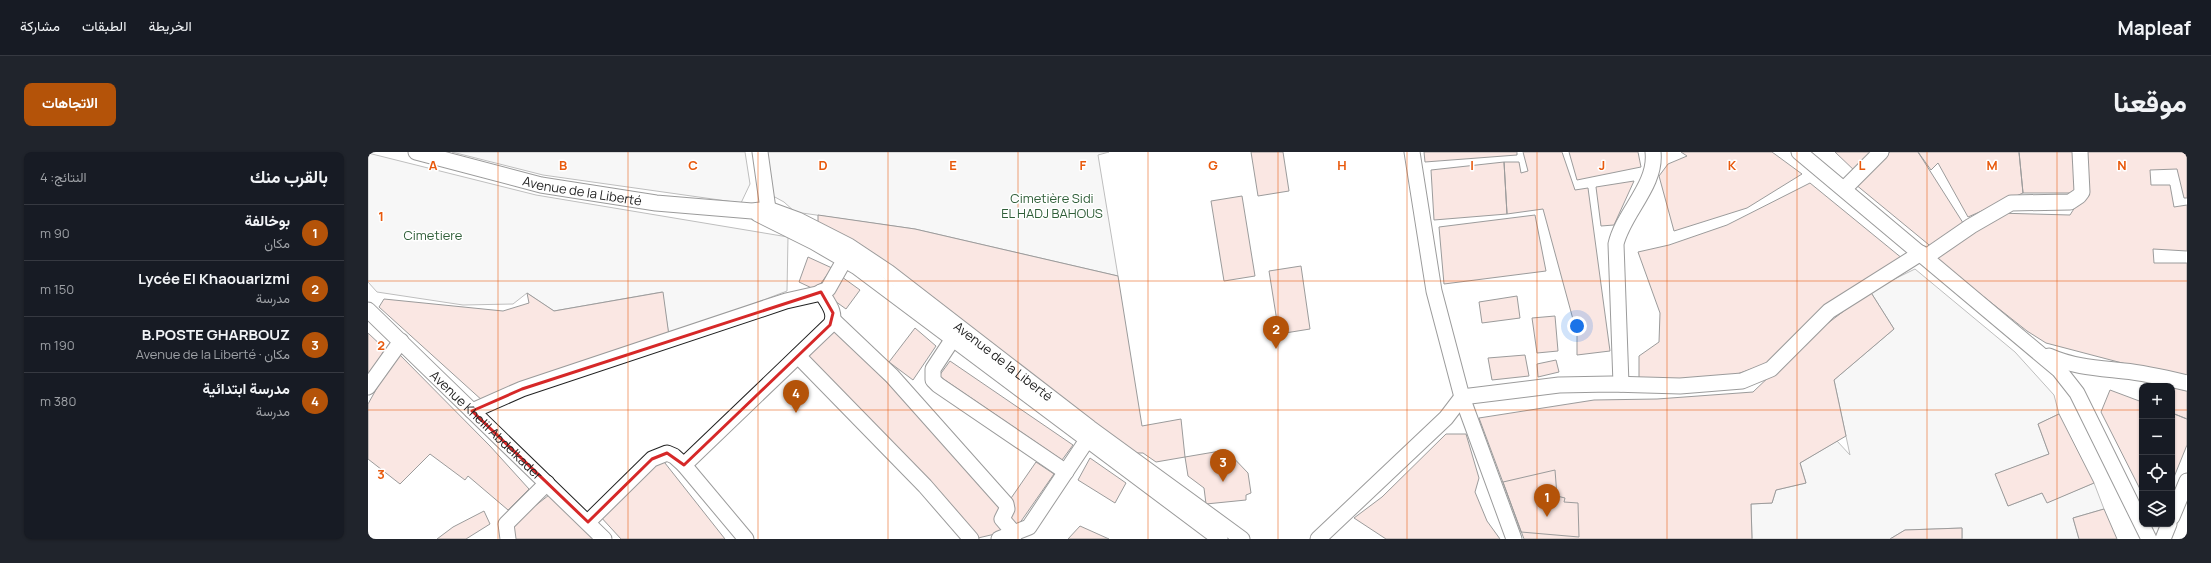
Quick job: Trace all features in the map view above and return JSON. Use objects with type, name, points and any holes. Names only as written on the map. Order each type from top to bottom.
[{"type":"street","name":"Avenue de la Liberté","points":[[416,152],[540,185],[656,203],[752,211],[798,220],[862,254],[956,333],[1019,390],[1220,539]]},
{"type":"street","points":[[760,152],[768,214]]},
{"type":"street","points":[[1412,152],[1434,291],[1462,397],[1480,442],[1514,539]]},
{"type":"street","points":[[1621,384],[1616,244],[1624,222],[1644,187],[1649,175],[1653,152]]},
{"type":"street","points":[[1799,152],[1924,255],[2059,370],[2077,393],[2149,539]]},
{"type":"street","points":[[1844,189],[1881,152]]},
{"type":"street","points":[[1318,539],[1446,418],[1462,397],[1559,385],[1711,385],[1742,381],[1759,376],[1771,369],[1786,355],[1829,310],[2011,202],[2070,202],[2075,200],[2082,192],[2080,152]]},
{"type":"street","name":"Avenue de la Liberté","points":[[768,214],[845,259],[956,333],[1242,539]]},
{"type":"street","points":[[472,411],[522,389],[786,301],[821,292],[832,285],[845,259]]},
{"type":"street","points":[[821,292],[833,313],[834,320],[892,376],[1006,504],[1007,509],[1002,518],[1015,534]]},
{"type":"street","name":"Avenue Khelil Abdelkader","points":[[368,310],[604,539]]},
{"type":"street","points":[[684,465],[834,320]]},
{"type":"street","points":[[956,333],[933,369],[933,380],[938,385],[1066,472]]},
{"type":"street","points":[[368,387],[401,341]]},
{"type":"street","points":[[2039,352],[2064,363],[2080,367],[2149,374],[2187,383]]},
{"type":"street","points":[[798,356],[925,486],[971,539]]},
{"type":"street","points":[[999,539],[1015,534],[1033,533],[1066,472],[1087,440]]},
{"type":"street","points":[[588,522],[652,459],[667,453],[674,456],[684,465],[746,539]]},
{"type":"street","points":[[2175,510],[2187,481]]},
{"type":"street","points":[[508,539],[505,528],[506,524],[547,483]]},
{"type":"street","points":[[2163,539],[2168,527]]},
{"type":"highlighted area","points":[[821,292],[833,313],[830,325],[684,465],[667,453],[652,459],[588,522],[472,411],[522,389]]},
{"type":"green space","points":[[452,152],[745,152],[750,184],[741,203],[543,175]]},
{"type":"green space","name":"Cimetière Sidi EL HADJ BAHOUS","points":[[765,152],[1109,152],[1098,155],[1118,276],[915,229],[795,212],[784,202],[773,196]]},
{"type":"green space","name":"Cimetiere","points":[[368,153],[536,195],[788,237],[787,291],[669,336],[662,292],[554,311],[527,293],[513,304],[463,305],[377,292],[368,282]]},
{"type":"green space","points":[[1915,269],[2015,352],[2054,395],[2059,414],[2038,424],[2049,454],[1996,474],[2008,506],[2042,493],[2048,502],[2094,483],[2104,509],[2073,518],[2079,539],[1962,539],[1962,528],[1905,530],[1890,539],[1752,539],[1751,504],[1772,503],[1776,490],[1806,483],[1800,463],[1837,441],[1850,455],[1834,380],[1894,329],[1870,291]]},
{"type":"building","points":[[1251,152],[1283,152],[1289,191],[1258,196]]},
{"type":"building","points":[[1424,152],[1517,152],[1517,155],[1425,162]]},
{"type":"building","points":[[1523,152],[1562,152],[1575,190],[1588,188],[1610,351],[1577,355],[1577,334],[1543,209],[1507,214],[1504,162],[1519,162],[1521,173],[1528,171]]},
{"type":"building","points":[[1569,152],[1638,152],[1641,167],[1577,180]]},
{"type":"building","points":[[1681,152],[1772,152],[1802,174],[1747,208],[1674,231],[1659,176],[1668,164],[1687,156]]},
{"type":"building","points":[[1835,152],[1878,152],[1857,173]]},
{"type":"building","points":[[1890,152],[1918,152],[1965,226],[1934,249],[1855,184]]},
{"type":"building","points":[[1918,152],[2019,152],[2023,193],[1968,217],[1938,163],[1931,170]]},
{"type":"building","points":[[2019,152],[2077,152],[2075,193],[2023,193]]},
{"type":"building","points":[[2083,152],[2187,152],[2187,198],[2184,198],[2177,169],[2150,170],[2151,185],[2170,185],[2174,207],[2187,205],[2187,251],[2153,249],[2154,263],[2187,263],[2187,380],[2046,343],[2027,331],[1936,259],[1996,213],[2070,215],[2087,188]]},
{"type":"building","points":[[1504,162],[1507,214],[1434,220],[1431,170]]},
{"type":"building","points":[[1634,181],[1614,225],[1601,226],[1596,187]]},
{"type":"building","points":[[1810,183],[1903,259],[1772,362],[1731,376],[1690,381],[1639,379],[1639,356],[1659,342],[1660,313],[1638,252],[1669,245],[1727,225]]},
{"type":"building","points":[[1242,196],[1255,276],[1224,281],[1211,201]]},
{"type":"building","points":[[818,215],[915,229],[1118,276],[1142,426],[1181,419],[1185,457],[1156,462],[1143,453],[1128,453],[818,223]]},
{"type":"building","points":[[1535,215],[1546,271],[1444,284],[1439,227]]},
{"type":"building","points":[[808,257],[832,268],[816,290],[799,282]]},
{"type":"building","points":[[1301,266],[1310,329],[1279,334],[1269,271]]},
{"type":"building","points":[[842,277],[860,290],[846,309],[828,296]]},
{"type":"building","points":[[1870,291],[1894,329],[1834,380],[1846,436],[1800,463],[1806,483],[1776,490],[1772,503],[1751,504],[1752,539],[1524,539],[1479,418],[1594,400],[1657,399],[1753,392],[1815,333]]},
{"type":"building","points":[[663,292],[669,336],[484,402],[379,307],[384,299],[503,311],[529,303],[527,293],[554,311]]},
{"type":"building","points":[[1517,296],[1520,318],[1482,323],[1479,302]]},
{"type":"building","points":[[1555,316],[1558,351],[1537,353],[1532,318]]},
{"type":"building","points":[[834,327],[1006,507],[1008,531],[978,538],[805,354]]},
{"type":"building","points":[[915,328],[936,346],[913,380],[889,362]]},
{"type":"building","points":[[368,333],[385,349],[368,377]]},
{"type":"building","points":[[397,352],[490,446],[529,489],[508,510],[468,476],[465,480],[430,454],[400,484],[368,459],[368,404]]},
{"type":"building","points":[[1525,355],[1529,376],[1492,380],[1488,358]]},
{"type":"building","points":[[1556,360],[1559,372],[1538,377],[1537,364]]},
{"type":"building","points":[[950,361],[1073,445],[1062,460],[939,376]]},
{"type":"building","points":[[2175,388],[2187,391],[2187,419],[2175,414]]},
{"type":"building","points":[[2110,390],[2139,401],[2139,487],[2101,412]]},
{"type":"building","points":[[2059,414],[2094,483],[2047,503],[2042,493],[2008,506],[1995,474],[2049,454],[2038,424]]},
{"type":"building","points":[[2175,414],[2187,419],[2187,445],[2175,475]]},
{"type":"building","points":[[1446,434],[1466,434],[1479,478],[1475,492],[1487,521],[1500,539],[1386,539],[1354,518],[1382,497]]},
{"type":"building","points":[[1226,450],[1248,473],[1251,493],[1246,495],[1246,500],[1206,504],[1204,488],[1188,476],[1185,457]]},
{"type":"building","points":[[661,458],[725,539],[621,539],[599,515]]},
{"type":"building","points":[[1090,458],[1126,483],[1115,503],[1078,480]]},
{"type":"building","points":[[1036,462],[1054,474],[1017,527],[1004,518],[1007,504]]},
{"type":"building","points":[[1555,470],[1557,496],[1565,498],[1564,502],[1578,503],[1579,537],[1521,532],[1503,482]]},
{"type":"building","points":[[549,495],[593,539],[515,539],[508,527]]},
{"type":"building","points":[[2104,509],[2117,539],[2079,539],[2073,518]]},
{"type":"building","points":[[484,511],[490,524],[466,539],[437,539],[453,527]]},
{"type":"building","points":[[1080,526],[1109,539],[1068,539]]},
{"type":"building","points":[[1962,528],[1962,539],[1890,539],[1905,530]]},
{"type":"place","name":"Lycée El Khaouarizmi","points":[[1276,349]]},
{"type":"place","name":"مدرسة ابتدائية","points":[[796,413]]},
{"type":"place","name":"B.POSTE GHARBOUZ","points":[[1223,482]]},
{"type":"place","name":"بوخالفة","points":[[1547,517]]}]
